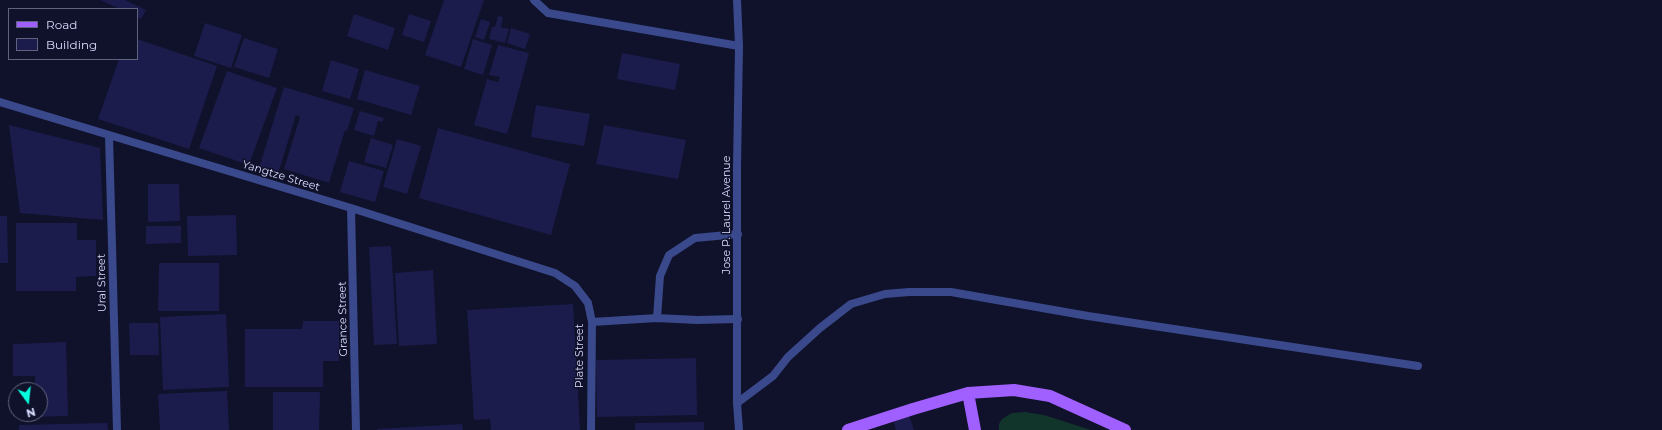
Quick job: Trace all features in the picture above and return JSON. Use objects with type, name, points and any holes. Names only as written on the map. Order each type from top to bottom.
[{"type":"main road","points":[[848,430],[968,393],[1014,390],[1050,396],[1125,430]]},
{"type":"main road","points":[[968,393],[975,430]]},
{"type":"street","points":[[534,0],[548,13],[702,38],[739,46]]},
{"type":"street","name":"Jose P. Laurel Avenue","points":[[737,0],[739,46],[737,403],[739,430]]},
{"type":"street","name":"Yangtze Street","points":[[0,102],[351,208],[555,273]]},
{"type":"street","name":"Ural Street","points":[[109,136],[117,430]]},
{"type":"street","name":"Grance Street","points":[[351,208],[356,430]]},
{"type":"street","points":[[658,318],[660,276],[669,255],[695,238],[738,234]]},
{"type":"street","name":"Plate Street","points":[[555,273],[575,286],[588,303],[592,322],[591,430]]},
{"type":"street","points":[[737,403],[773,376],[788,357],[820,328],[851,304],[885,294],[909,292],[951,292],[1088,316],[1418,366]]},
{"type":"street","points":[[592,322],[658,318],[697,320],[738,319]]},
{"type":"green space","points":[[1025,412],[1044,415],[1091,430],[999,430],[999,424],[1002,419],[1012,413]]},
{"type":"building","points":[[100,0],[125,0],[146,10],[141,19],[138,18],[138,8],[118,8]]},
{"type":"building","points":[[444,0],[484,0],[461,67],[425,55]]},
{"type":"building","points":[[354,14],[395,28],[388,50],[347,36]]},
{"type":"building","points":[[409,14],[431,21],[424,42],[402,35]]},
{"type":"building","points":[[498,16],[503,17],[501,27],[509,29],[505,43],[489,39],[492,27],[495,27]]},
{"type":"building","points":[[481,19],[490,22],[484,40],[475,37]]},
{"type":"building","points":[[205,23],[242,35],[231,68],[194,56]]},
{"type":"building","points":[[511,28],[530,34],[525,49],[507,43]]},
{"type":"building","points":[[244,38],[278,49],[269,78],[234,67]]},
{"type":"building","points":[[138,39],[217,66],[189,149],[98,119],[119,60],[138,60]]},
{"type":"building","points":[[473,39],[492,45],[483,75],[464,69]]},
{"type":"building","points":[[498,45],[529,53],[507,134],[474,125],[487,79],[498,82],[500,77],[489,75]]},
{"type":"building","points":[[622,53],[680,64],[675,90],[617,79]]},
{"type":"building","points":[[331,60],[359,69],[350,99],[322,91]]},
{"type":"building","points":[[365,70],[420,86],[411,115],[357,99]]},
{"type":"building","points":[[227,71],[277,88],[249,165],[199,148]]},
{"type":"building","points":[[284,87],[354,108],[347,131],[345,130],[329,183],[284,169],[300,117],[296,115],[278,174],[259,168]]},
{"type":"building","points":[[536,105],[590,114],[584,146],[531,137]]},
{"type":"building","points":[[360,111],[384,118],[382,122],[378,121],[374,136],[354,130]]},
{"type":"building","points":[[9,125],[100,148],[103,220],[20,213]]},
{"type":"building","points":[[604,125],[686,140],[678,179],[596,164]]},
{"type":"building","points":[[438,128],[570,164],[551,235],[419,198]]},
{"type":"building","points":[[371,138],[393,145],[386,168],[364,162]]},
{"type":"building","points":[[397,139],[421,146],[407,194],[383,187]]},
{"type":"building","points":[[349,161],[384,171],[375,202],[340,192]]},
{"type":"building","points":[[148,184],[179,184],[180,221],[148,222]]},
{"type":"building","points":[[236,215],[237,255],[188,256],[187,216]]},
{"type":"building","points":[[0,216],[7,216],[8,263],[0,263]]},
{"type":"building","points":[[16,223],[77,223],[77,240],[96,240],[96,276],[76,277],[76,291],[16,291]]},
{"type":"building","points":[[146,226],[181,226],[181,243],[146,244]]},
{"type":"building","points":[[391,246],[397,344],[374,345],[369,247]]},
{"type":"building","points":[[159,263],[219,263],[219,311],[158,311]]},
{"type":"building","points":[[433,270],[437,344],[399,346],[395,273]]},
{"type":"building","points":[[573,304],[580,430],[491,430],[490,419],[474,420],[467,310]]},
{"type":"building","points":[[226,314],[229,387],[163,390],[160,317]]},
{"type":"building","points":[[303,321],[339,321],[339,361],[323,361],[323,387],[245,387],[245,329],[302,329]]},
{"type":"building","points":[[129,323],[158,323],[159,355],[130,355]]},
{"type":"building","points":[[66,342],[68,416],[48,417],[48,382],[35,382],[35,376],[13,376],[13,344]]},
{"type":"building","points":[[696,358],[697,415],[597,417],[596,360]]},
{"type":"building","points":[[227,391],[229,430],[160,430],[158,394]]},
{"type":"building","points":[[273,392],[320,392],[319,430],[273,430]]},
{"type":"building","points":[[909,415],[914,430],[896,430],[893,420]]},
{"type":"building","points":[[704,422],[704,430],[635,430],[635,423]]},
{"type":"building","points":[[107,423],[108,430],[19,430],[19,425]]},
{"type":"building","points":[[462,424],[463,430],[377,430],[377,429]]}]
